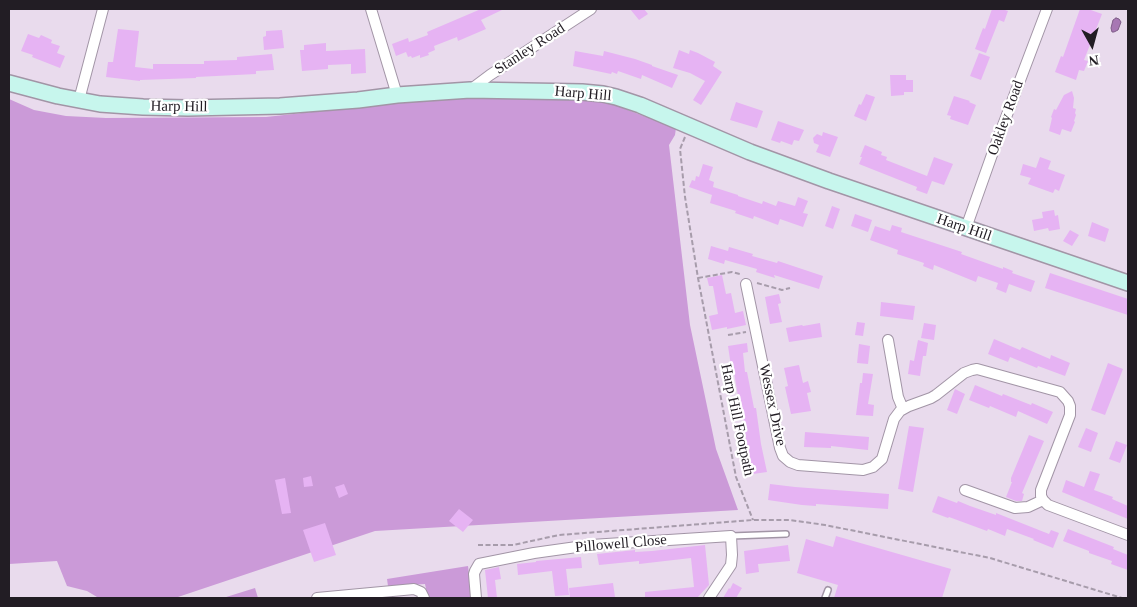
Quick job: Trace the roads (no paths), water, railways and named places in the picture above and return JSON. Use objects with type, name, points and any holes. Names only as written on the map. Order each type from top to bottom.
[{"type":"street","points":[[80,100],[103,9]]},
{"type":"street","points":[[372,9],[398,95]]},
{"type":"street","name":"Stanley Road","points":[[470,90],[592,9]]},
{"type":"street","name":"Oakley Road","points":[[966,228],[1047,9]]},
{"type":"street","name":"Harp Hill","points":[[9,83],[44,93],[107,105],[143,107],[234,108],[309,104],[470,90],[603,94],[640,106],[750,152],[829,181],[1128,283]]},
{"type":"street","name":"Wessex Drive","points":[[746,284],[780,448],[783,456],[790,462],[798,465],[863,470],[873,468],[882,459],[896,415],[904,409]]},
{"type":"street","points":[[888,340],[898,397],[904,409],[936,395],[964,373],[972,370],[982,370],[1060,392],[1068,400],[1070,415],[1041,490],[1041,496],[1048,505],[1128,535]]},
{"type":"street","points":[[965,490],[1015,508],[1028,507],[1043,500]]},
{"type":"street","points":[[709,598],[731,565],[731,536]]},
{"type":"street","name":"Pillowell Close","points":[[476,598],[474,574],[479,564],[534,553],[591,546],[731,536]]},
{"type":"street","points":[[317,598],[414,589],[421,592],[424,598]]},
{"type":"lane","points":[[731,536],[786,534]]},
{"type":"lane","points":[[825,598],[828,590]]}]
